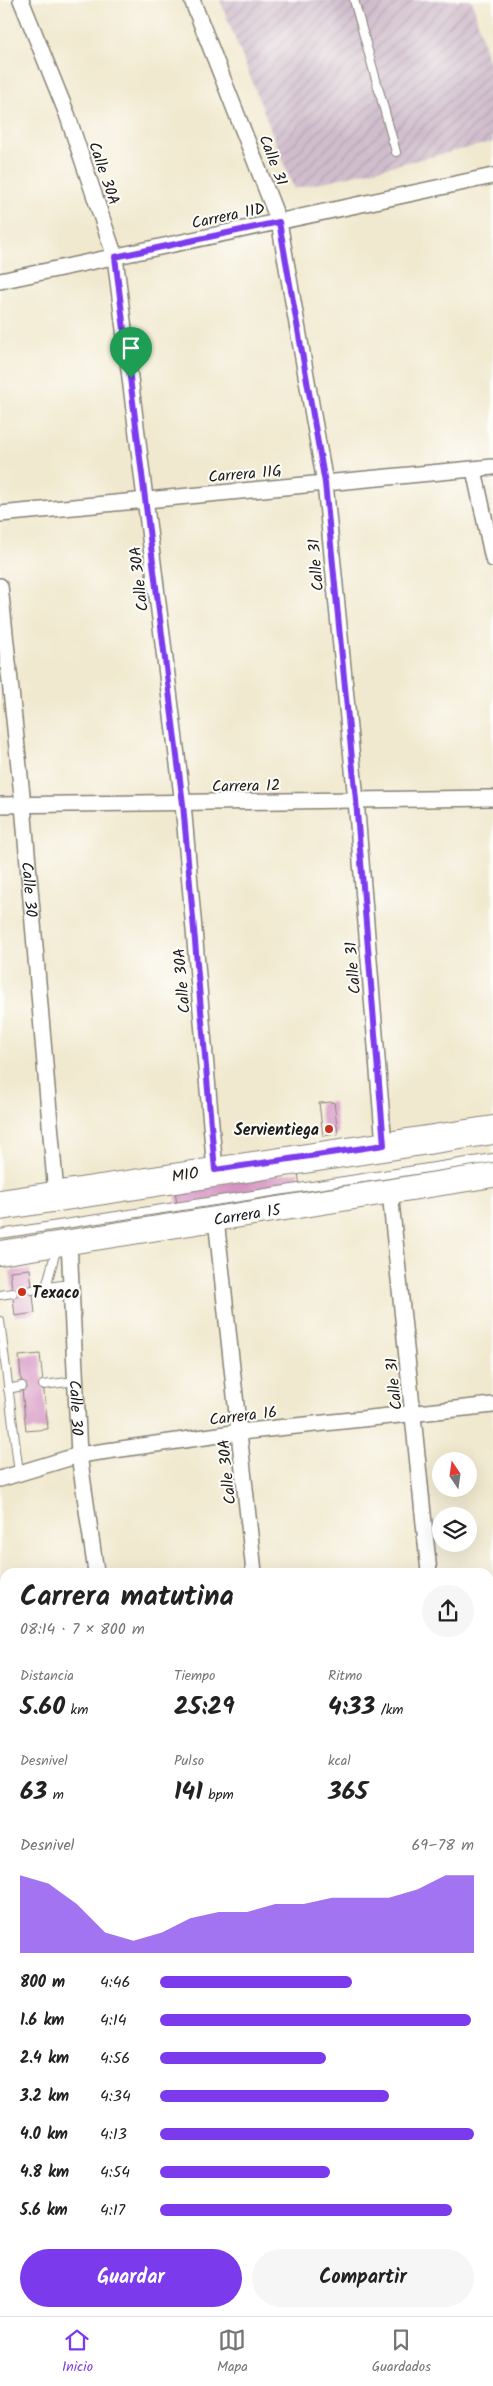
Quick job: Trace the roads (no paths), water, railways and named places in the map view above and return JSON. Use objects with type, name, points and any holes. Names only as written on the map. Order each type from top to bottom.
[{"type":"main road","points":[[0,1202],[493,1128]]},
{"type":"main road","name":"Carrera 15","points":[[0,1253],[493,1175]]},
{"type":"street","name":"Calle 30A","points":[[21,0],[67,114],[115,257],[183,804],[215,1170]]},
{"type":"street","name":"Calle 31","points":[[192,0],[279,222],[325,483],[356,800],[384,1145]]},
{"type":"street","name":"Carrera 11D","points":[[0,281],[493,176]]},
{"type":"street","name":"Carrera 11G","points":[[0,514],[493,467]]},
{"type":"street","points":[[474,470],[493,559]]},
{"type":"street","name":"Calle 30","points":[[0,586],[23,805],[56,1194]]},
{"type":"street","name":"Carrera 12","points":[[0,805],[183,804],[493,798]]},
{"type":"street","name":"Calle 31","points":[[390,1192],[414,1414],[428,1568]]},
{"type":"street","name":"Calle 30A","points":[[216,1219],[254,1568]]},
{"type":"street","name":"Calle 30","points":[[64,1243],[71,1284],[79,1455],[95,1568]]},
{"type":"street","name":"Carrera 16","points":[[0,1479],[79,1455],[240,1432],[493,1405]]},
{"type":"lane","points":[[354,0],[396,152]]},
{"type":"lane","name":"MIO","points":[[0,1216],[493,1140]]},
{"type":"lane","name":"MIO","points":[[0,1234],[493,1158]]},
{"type":"lane","points":[[46,1287],[64,1243]]},
{"type":"lane","points":[[32,1290],[71,1284]]},
{"type":"lane","points":[[0,1295],[12,1293]]},
{"type":"lane","points":[[0,1321],[19,1473]]},
{"type":"lane","points":[[43,1385],[76,1382]]},
{"type":"lane","points":[[8,1389],[22,1386]]},
{"type":"place","name":"Servientiega","points":[[329,1129]]},
{"type":"place","name":"Texaco","points":[[22,1292]]}]
